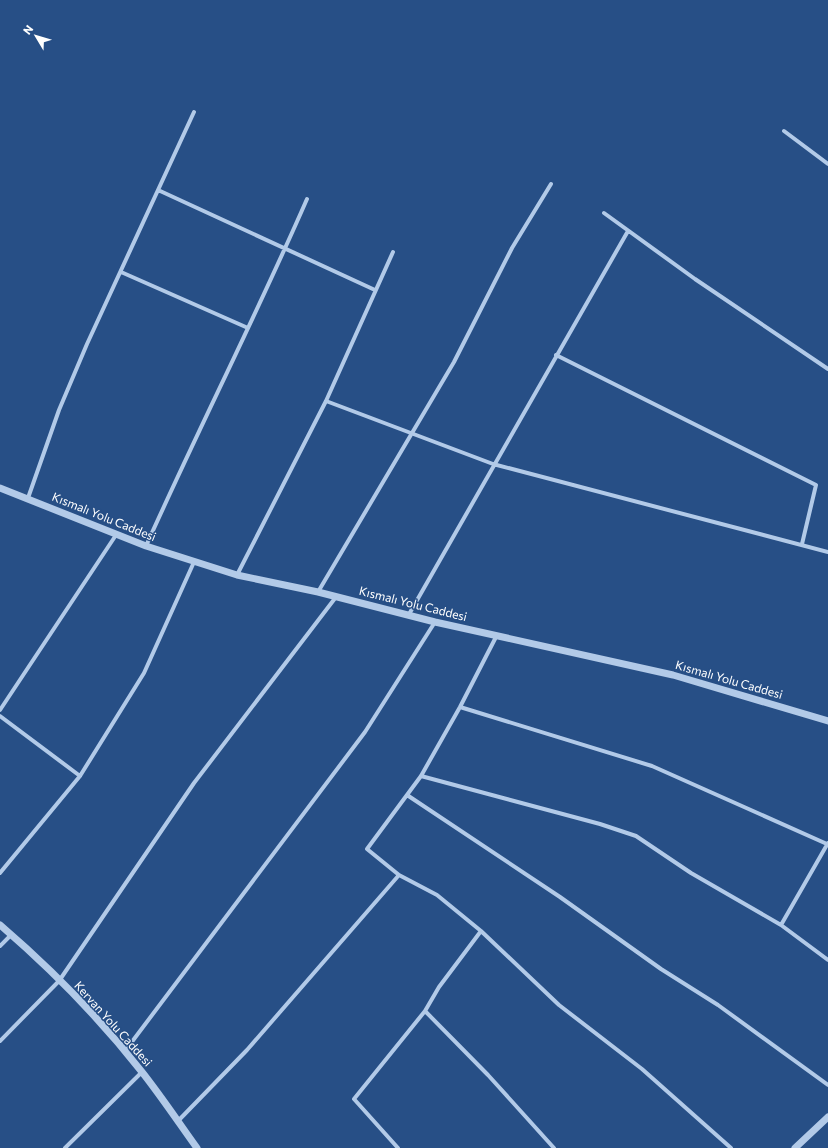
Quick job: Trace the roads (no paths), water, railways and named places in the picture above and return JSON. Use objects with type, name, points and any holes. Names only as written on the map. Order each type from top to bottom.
[{"type":"street","points":[[28,498],[59,410],[194,112]]},
{"type":"street","points":[[784,131],[828,164]]},
{"type":"street","points":[[318,592],[454,362],[512,248],[550,184]]},
{"type":"street","points":[[158,190],[375,290]]},
{"type":"street","points":[[146,546],[196,436],[286,249],[307,200]]},
{"type":"street","points":[[604,213],[828,369]]},
{"type":"street","points":[[408,616],[628,231]]},
{"type":"street","points":[[237,575],[326,400],[393,252]]},
{"type":"street","points":[[121,272],[248,328]]},
{"type":"street","points":[[556,355],[816,485],[802,544]]},
{"type":"street","points":[[326,400],[411,434],[494,464],[828,552]]},
{"type":"street","name":"Kısmalı Yolu Caddesi","points":[[0,488],[28,498],[116,535],[237,575],[318,592],[408,616],[497,634],[673,675],[828,721]]},
{"type":"street","points":[[0,710],[116,535]]},
{"type":"street","points":[[0,873],[80,776],[144,673],[194,562]]},
{"type":"street","points":[[0,1041],[60,981],[194,783],[336,597]]},
{"type":"street","points":[[125,1051],[365,732],[435,622]]},
{"type":"street","points":[[497,634],[460,707],[421,776],[367,849],[399,875],[437,895],[481,931],[560,1005],[642,1069],[731,1148]]},
{"type":"street","points":[[460,707],[652,766],[828,843],[780,925]]},
{"type":"street","points":[[0,716],[80,776]]},
{"type":"street","points":[[421,776],[600,824],[636,836],[691,873],[780,925],[828,960]]},
{"type":"street","points":[[407,795],[560,897],[661,969],[718,1005],[828,1086]]},
{"type":"street","points":[[178,1121],[247,1050],[399,875]]},
{"type":"street","name":"Kervan Yolu Caddesi","points":[[0,925],[60,981],[125,1051],[197,1148]]},
{"type":"street","points":[[398,1148],[354,1098],[425,1011],[439,987],[481,931]]},
{"type":"street","points":[[0,946],[11,935]]},
{"type":"street","points":[[425,1011],[488,1075],[554,1148]]},
{"type":"street","points":[[65,1148],[142,1072]]},
{"type":"street","points":[[795,1148],[828,1117]]}]
